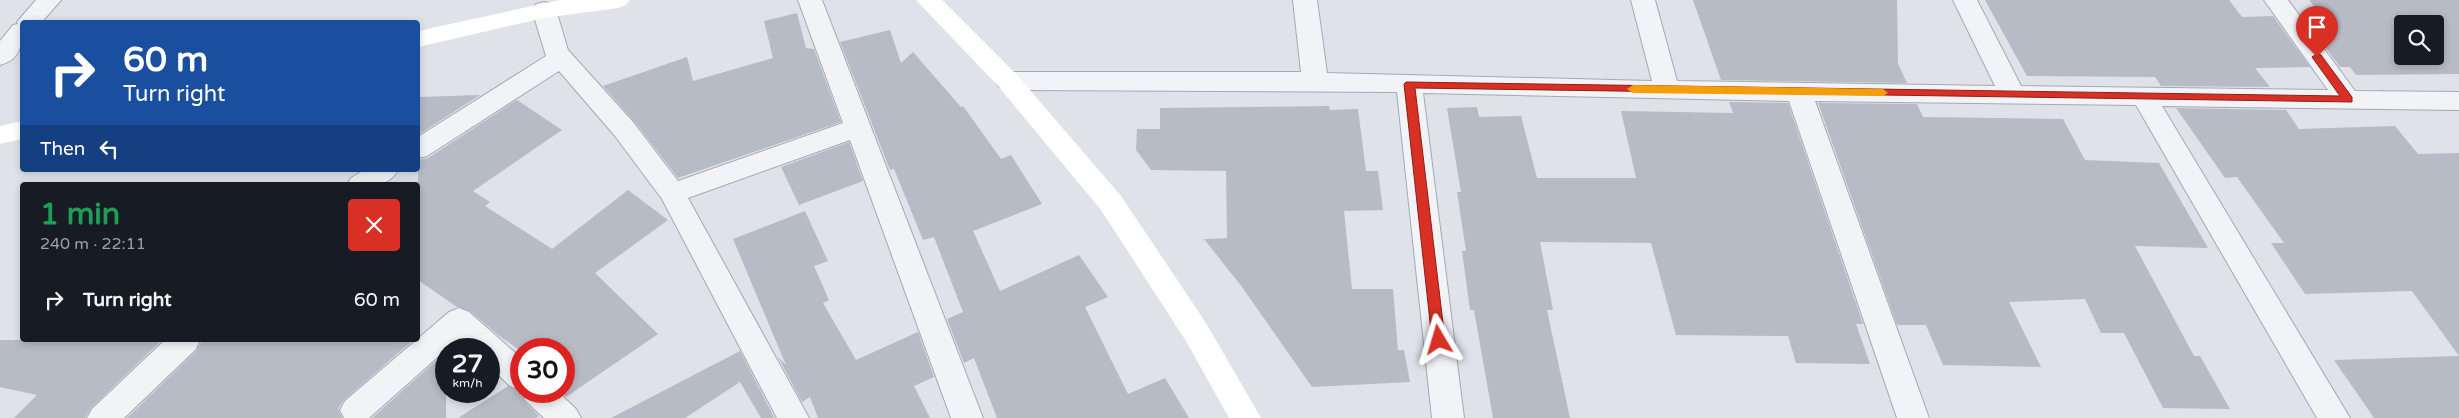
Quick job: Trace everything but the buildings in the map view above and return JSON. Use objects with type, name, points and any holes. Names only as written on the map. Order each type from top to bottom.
[{"type":"main road","points":[[544,10],[569,0]]},
{"type":"main road","points":[[420,39],[544,10],[618,0]]},
{"type":"main road","points":[[928,0],[1008,81],[1111,204],[1196,332],[1245,418]]},
{"type":"main road","points":[[0,135],[20,130]]},
{"type":"street","points":[[32,20],[49,0]]},
{"type":"street","points":[[810,0],[967,418]]},
{"type":"street","points":[[1306,0],[1315,81]]},
{"type":"street","points":[[1643,0],[1666,90]]},
{"type":"street","points":[[1965,0],[2012,94]]},
{"type":"street","points":[[2276,0],[2348,100]]},
{"type":"street","points":[[544,10],[557,53],[624,129],[672,193],[793,418]]},
{"type":"street","points":[[0,57],[20,33]]},
{"type":"street","points":[[420,148],[561,58]]},
{"type":"street","points":[[1008,81],[1315,81],[1666,90],[2459,101]]},
{"type":"street","points":[[1409,84],[1448,418]]},
{"type":"street","points":[[1799,92],[1913,418]]},
{"type":"street","points":[[2144,97],[2334,418]]},
{"type":"street","points":[[672,193],[858,127]]},
{"type":"street","points":[[366,182],[382,172]]},
{"type":"street","points":[[356,410],[459,320],[510,367]]},
{"type":"street","points":[[103,418],[183,342]]},
{"type":"street","points":[[549,403],[565,418]]},
{"type":"slow traffic","points":[[1633,89],[1883,93]]},
{"type":"route","points":[[1439,340],[1409,84],[1666,90],[2348,100],[2317,57]]}]
